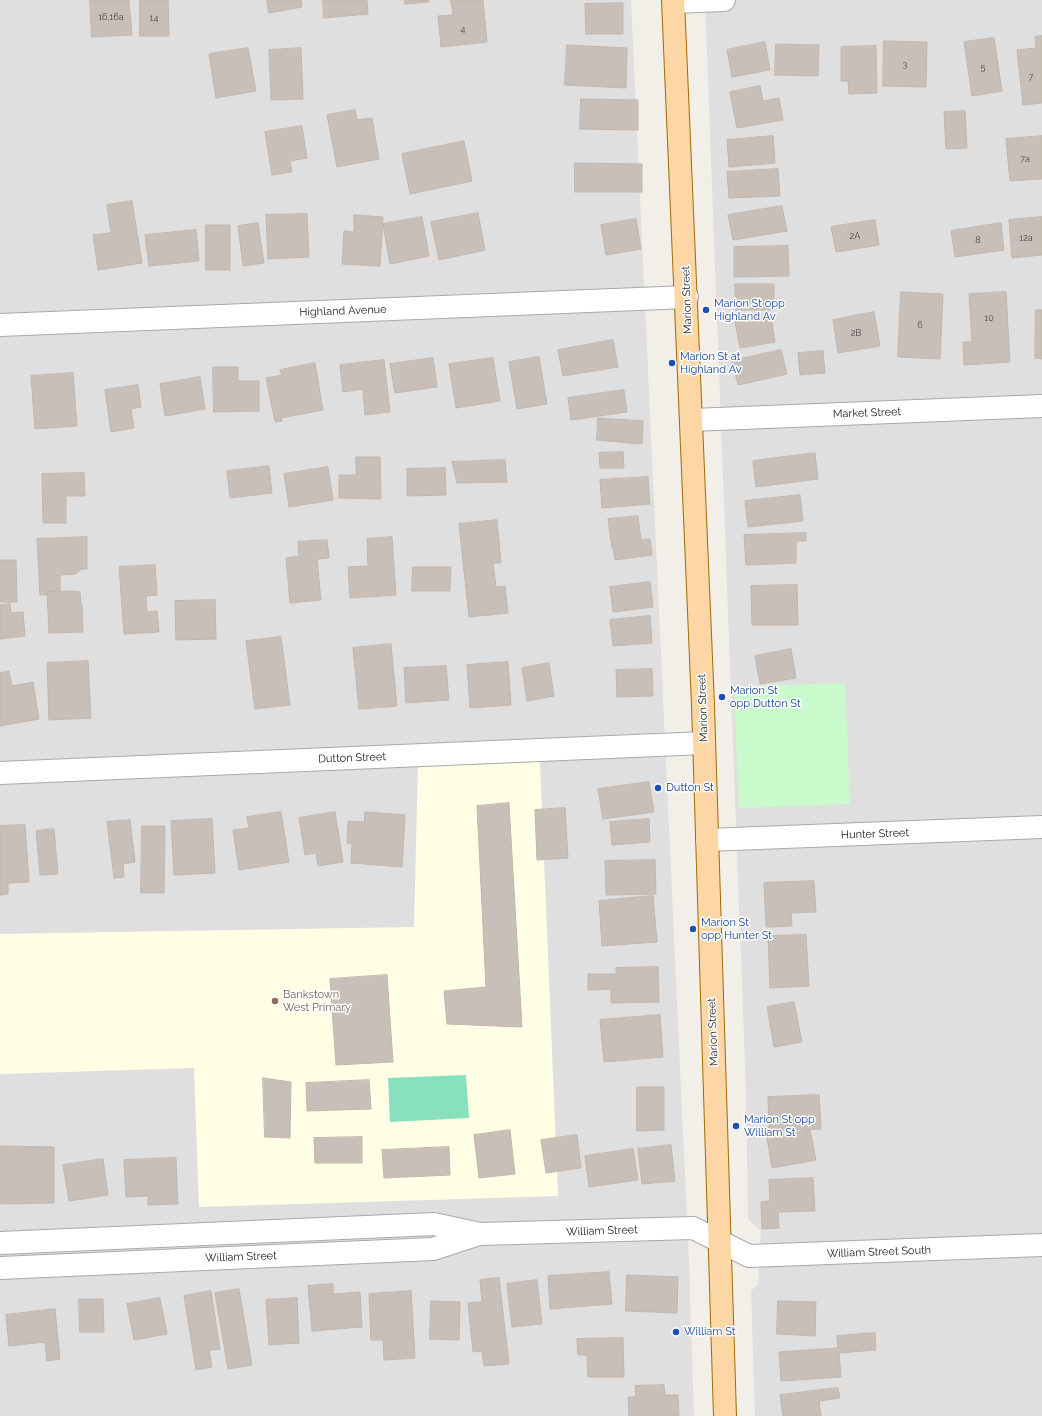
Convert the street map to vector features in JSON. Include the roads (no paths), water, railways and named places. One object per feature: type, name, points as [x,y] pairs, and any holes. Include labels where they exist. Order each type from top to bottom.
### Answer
[{"type":"main road","name":"Marion Street","points":[[673,1],[687,297],[704,743],[725,1416]]},
{"type":"street","points":[[673,1],[724,0]]},
{"type":"street","name":"Highland Avenue","points":[[0,325],[687,297]]},
{"type":"street","name":"Market Street","points":[[692,420],[1042,406]]},
{"type":"street","name":"Dutton Street","points":[[0,773],[704,743]]},
{"type":"street","name":"Hunter Street","points":[[707,840],[1042,827]]},
{"type":"street","name":"William Street","points":[[0,1243],[434,1224],[480,1234],[693,1228],[720,1241]]},
{"type":"street","name":"William Street","points":[[0,1268],[432,1249],[480,1234]]},
{"type":"street","name":"William Street South","points":[[720,1241],[749,1256],[1042,1245]]},
{"type":"place","name":"Marion St opp Highland Av","points":[[706,310]]},
{"type":"place","name":"Marion St at Highland Av","points":[[672,363]]},
{"type":"place","name":"Marion St opp Dutton St","points":[[722,697]]},
{"type":"place","name":"Dutton St","points":[[658,788]]},
{"type":"place","name":"Marion St opp Hunter St","points":[[693,929]]},
{"type":"place","name":"Bankstown West Primary","points":[[275,1001]]},
{"type":"place","name":"Marion St opp William St","points":[[736,1126]]},
{"type":"place","name":"William St","points":[[676,1332]]}]
